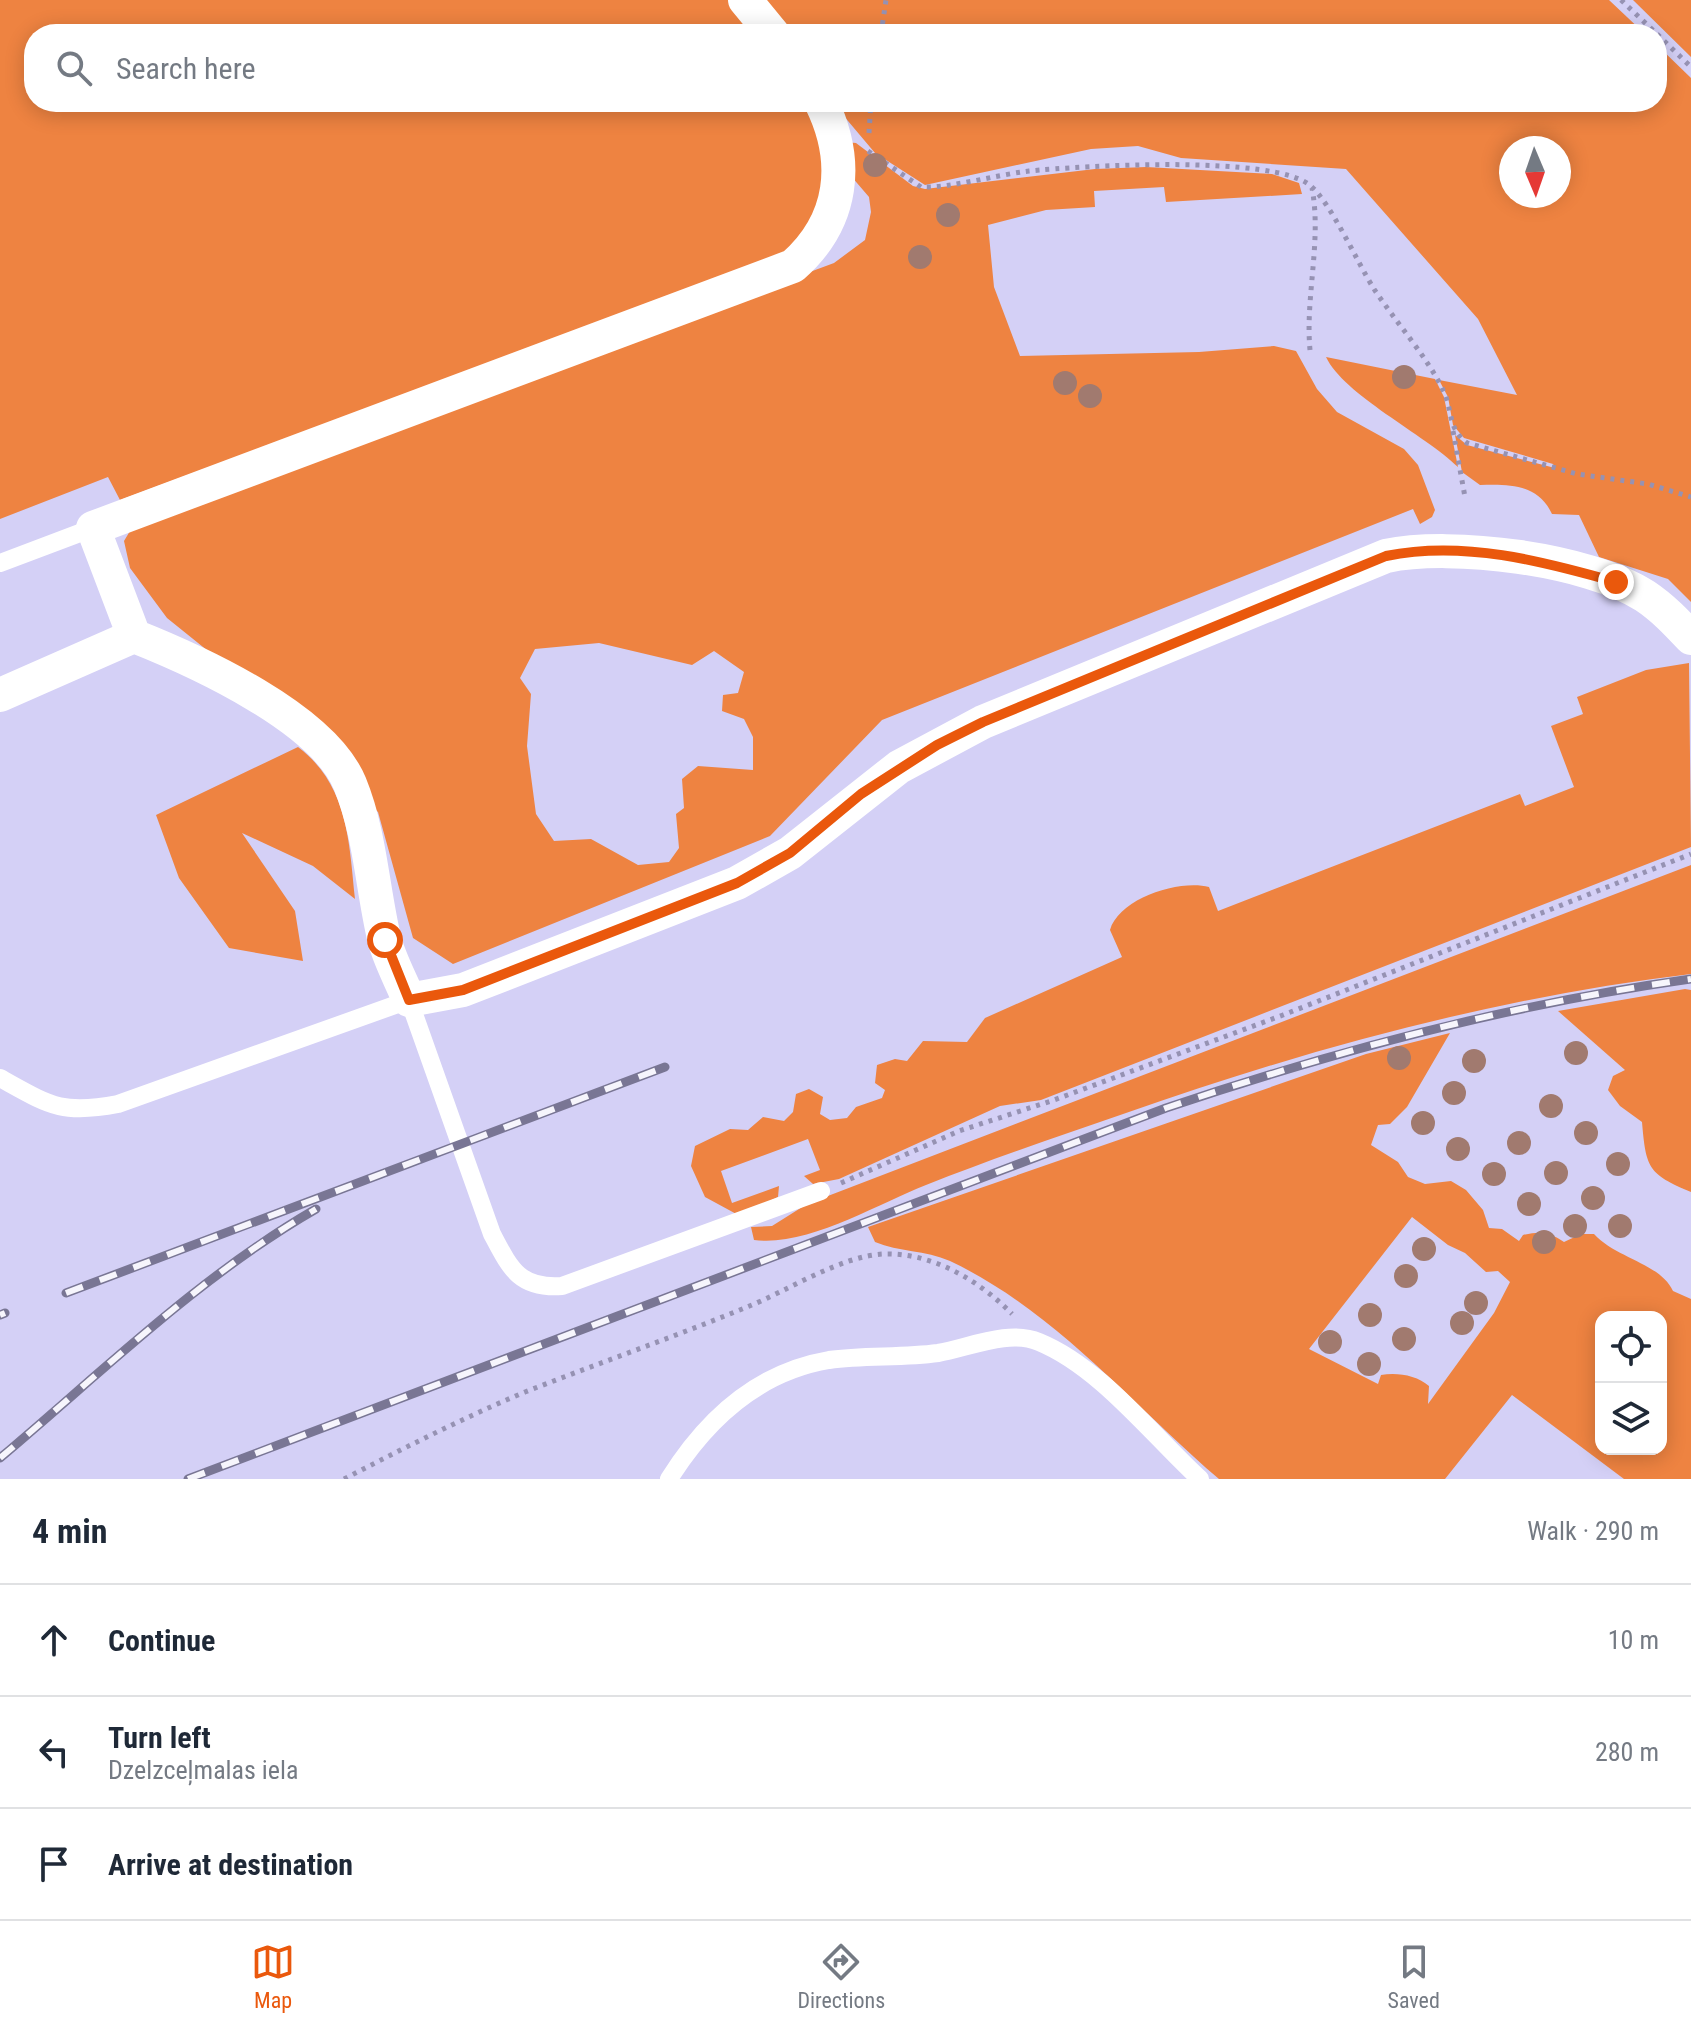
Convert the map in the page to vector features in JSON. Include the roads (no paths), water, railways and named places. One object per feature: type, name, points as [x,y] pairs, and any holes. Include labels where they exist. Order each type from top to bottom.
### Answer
[{"type":"street","points":[[745,0],[765,24]]},
{"type":"street","points":[[134,636],[93,528],[793,266],[818,240],[837,192],[839,148],[825,112]]},
{"type":"street","points":[[0,695],[134,636],[179,654],[239,686],[304,728],[340,763],[360,812],[385,940],[409,1000],[463,990],[737,883],[790,853],[861,794],[937,745],[983,722],[1386,556],[1450,550],[1577,571],[1616,582],[1644,595],[1669,614],[1691,638]]},
{"type":"lane","points":[[0,563],[93,528]]},
{"type":"lane","points":[[0,1078],[53,1107],[82,1111],[118,1104],[409,1000],[492,1234],[509,1265],[524,1280],[542,1288],[562,1286],[821,1191]]},
{"type":"lane","points":[[669,1479],[692,1442],[729,1406],[762,1383],[795,1369],[830,1360],[927,1355],[1012,1338],[1037,1341],[1112,1393],[1200,1479]]},
{"type":"railway","points":[[188,1479],[1166,1108],[1295,1067],[1426,1031],[1557,1002],[1691,979]]},
{"type":"railway","points":[[66,1293],[665,1067]]},
{"type":"railway","points":[[0,1458],[192,1294],[316,1209]]},
{"type":"railway","points":[[0,1315],[5,1313]]}]
